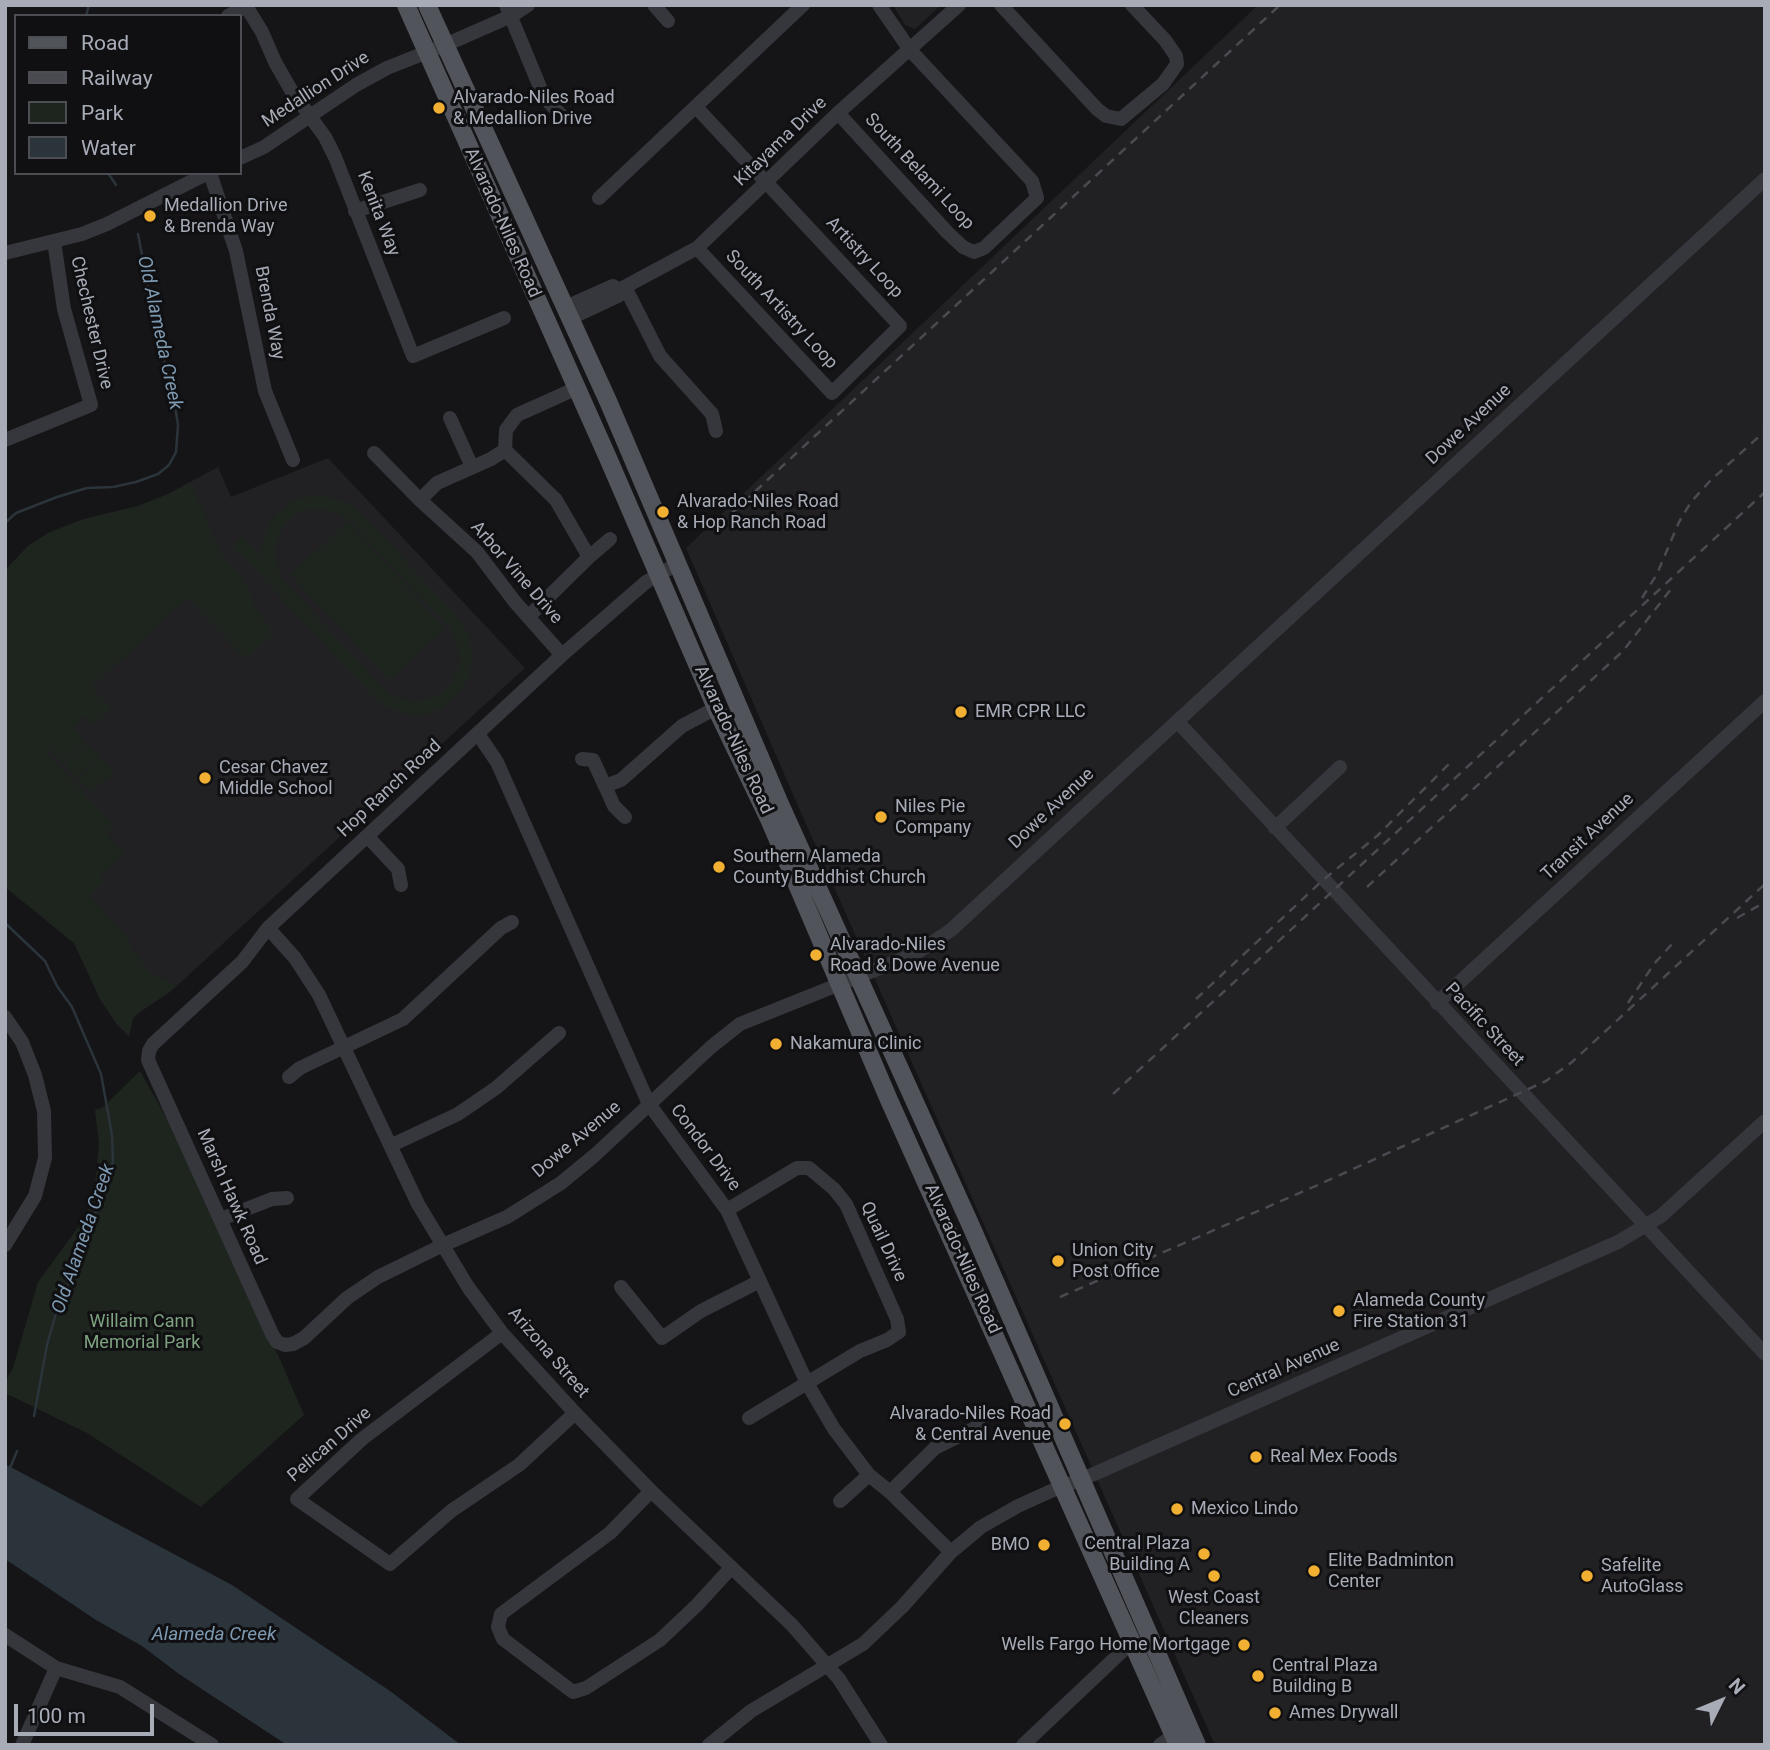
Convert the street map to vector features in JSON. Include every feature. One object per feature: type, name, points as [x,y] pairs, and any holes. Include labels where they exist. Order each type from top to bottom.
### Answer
[{"type":"main road","name":"Alvarado-Niles Road","points":[[405,5],[577,388],[716,708],[849,980],[1083,1479],[1197,1745]]},
{"type":"main road","name":"Alvarado-Niles Road","points":[[427,5],[568,313],[783,811],[849,980],[895,1112],[1064,1486],[1132,1642],[1171,1741]]},
{"type":"street","name":"Medallion Drive","points":[[242,157],[264,147],[387,68],[445,45],[508,10],[528,5]]},
{"type":"street","points":[[654,5],[667,21]]},
{"type":"street","points":[[599,198],[803,5]]},
{"type":"street","points":[[879,5],[910,50]]},
{"type":"street","name":"Kitayama Drive","points":[[568,313],[618,296],[622,289],[697,248],[838,113],[959,5]]},
{"type":"street","points":[[1001,5],[1097,109],[1106,116],[1121,119],[1163,84],[1177,64],[1176,56],[1165,40],[1132,5]]},
{"type":"street","name":"Kenita Way","points":[[247,6],[275,62],[325,136],[335,157],[413,356],[504,318]]},
{"type":"street","points":[[508,10],[544,97],[562,116]]},
{"type":"street","name":"South Belami Loop","points":[[838,113],[963,247],[974,252],[984,248],[1037,198],[1031,181],[910,50]]},
{"type":"street","points":[[696,107],[768,182]]},
{"type":"street","points":[[5,253],[107,224],[205,175]]},
{"type":"street","name":"Brenda Way","points":[[210,175],[236,251],[265,391],[293,460]]},
{"type":"street","name":"Dowe Avenue","points":[[285,1345],[293,1344],[313,1331],[346,1298],[364,1286],[443,1245],[507,1217],[561,1183],[740,1024],[921,950],[951,930],[1765,179]]},
{"type":"street","name":"Artistry Loop","points":[[768,182],[900,326],[868,359]]},
{"type":"street","points":[[355,211],[420,190]]},
{"type":"street","name":"Chechester Drive","points":[[5,440],[90,405],[64,309],[54,241]]},
{"type":"street","name":"South Artistry Loop","points":[[697,248],[832,393],[868,359]]},
{"type":"street","points":[[622,289],[660,356],[712,414],[716,431]]},
{"type":"street","points":[[577,388],[517,415],[506,430],[505,450],[556,500],[589,557]]},
{"type":"street","points":[[450,418],[472,467]]},
{"type":"street","points":[[420,500],[437,483],[505,450]]},
{"type":"street","name":"Arbor Vine Drive","points":[[374,453],[477,552],[562,655]]},
{"type":"street","points":[[528,617],[610,539]]},
{"type":"street","name":"Hop Ranch Road","points":[[148,1060],[153,1044],[242,962],[268,928],[562,655],[646,582],[677,564]]},
{"type":"street","name":"Transit Avenue","points":[[1437,1003],[1765,701]]},
{"type":"street","points":[[605,786],[621,780],[682,726],[716,708]]},
{"type":"street","name":"Pacific Street","points":[[1177,721],[1765,1354]]},
{"type":"street","name":"Condor Drive","points":[[478,734],[498,762],[649,1104],[727,1210],[807,1383],[834,1429],[869,1475],[951,1552]]},
{"type":"street","points":[[582,759],[593,760],[614,806],[625,817]]},
{"type":"street","points":[[1275,828],[1340,767]]},
{"type":"street","points":[[367,836],[398,869],[401,886]]},
{"type":"street","points":[[289,1077],[300,1068],[403,1019],[502,928],[512,922]]},
{"type":"street","name":"Arizona Street","points":[[268,928],[295,958],[319,995],[418,1204],[468,1287],[502,1333],[651,1491],[730,1569],[792,1625],[828,1665],[881,1745]]},
{"type":"street","points":[[5,1017],[22,1042],[35,1075],[44,1111],[46,1158],[36,1196],[5,1245]]},
{"type":"street","points":[[392,1145],[458,1114],[496,1088],[559,1033]]},
{"type":"street","name":"Marsh Hawk Road","points":[[148,1060],[272,1334],[277,1342],[285,1345]]},
{"type":"street","name":"Central Avenue","points":[[709,1745],[751,1712],[863,1644],[902,1607],[951,1552],[981,1527],[1018,1506],[1606,1248],[1646,1226],[1672,1206],[1765,1121]]},
{"type":"street","name":"Quail Drive","points":[[727,1210],[797,1168],[809,1168],[834,1189],[846,1205],[897,1319],[900,1332],[860,1351],[807,1383]]},
{"type":"street","points":[[221,1219],[272,1199],[287,1198]]},
{"type":"street","points":[[621,1287],[662,1338],[701,1311],[760,1281]]},
{"type":"street","name":"Pelican Drive","points":[[502,1333],[362,1439],[297,1499],[390,1564],[451,1511],[519,1465],[575,1413]]},
{"type":"street","points":[[750,1418],[807,1383]]},
{"type":"street","points":[[890,1492],[935,1448],[979,1426]]},
{"type":"street","points":[[840,1501],[869,1475]]},
{"type":"street","points":[[651,1491],[610,1533],[501,1614],[498,1627],[503,1640],[573,1692],[586,1688],[660,1640],[730,1569]]},
{"type":"street","points":[[5,1635],[56,1668],[120,1687],[212,1745]]},
{"type":"street","points":[[1023,1745],[1132,1642]]},
{"type":"street","points":[[22,1745],[56,1668]]},
{"type":"shaded area","points":[[893,5],[941,5],[915,29],[905,25]]},
{"type":"shaded area","points":[[1258,5],[1765,5],[1765,1745],[1215,1745],[686,548]]},
{"type":"shaded area","name":"Cesar Chavez Middle School","points":[[328,458],[525,668],[170,992],[137,1014],[133,1018],[129,1036],[116,1023],[100,999],[74,943],[5,887],[5,573],[28,546],[48,533],[84,519],[138,506],[168,494],[218,467],[231,497]]},
{"type":"green space","points":[[190,482],[221,553],[244,580],[256,610],[275,633],[246,659],[187,598],[92,687],[111,709],[95,724],[86,715],[73,727],[86,742],[63,763],[50,749],[47,752],[114,826],[106,834],[124,853],[99,877],[104,882],[89,896],[128,937],[133,951],[151,973],[177,986],[133,1018],[129,1036],[116,1023],[100,999],[74,943],[5,887],[5,573],[28,546],[48,533],[84,519],[138,506]]},
{"type":"green space","points":[[322,495],[349,503],[455,614],[468,633],[473,656],[469,678],[457,696],[440,709],[427,714],[406,714],[385,707],[376,700],[233,546],[242,537],[261,556],[264,535],[276,514],[298,498]],"holes":[[[316,509],[336,512],[351,522],[451,630],[459,650],[460,662],[452,682],[437,696],[414,702],[393,696],[283,580],[275,561],[276,541],[286,523],[304,511]]]},
{"type":"green space","points":[[347,522],[445,628],[389,680],[291,575]]},
{"type":"green space","points":[[87,743],[100,757],[77,778],[64,765]]},
{"type":"green space","points":[[101,758],[114,772],[90,793],[78,780]]},
{"type":"green space","name":"Willaim Cann Memorial Park","points":[[140,1071],[173,1129],[304,1415],[201,1507],[87,1433],[5,1393],[5,1382],[13,1368],[38,1282],[87,1215],[95,1185],[99,1144],[95,1110],[102,1108]]},
{"type":"water","name":"Alameda Creek","points":[[5,1464],[232,1585],[390,1691],[461,1745],[287,1745],[179,1674],[142,1646],[96,1620],[5,1559]]},
{"type":"waterway","name":"Old Alameda Creek","points":[[87,14],[89,5]]},
{"type":"waterway","name":"Old Alameda Creek","points":[[109,175],[116,185]]},
{"type":"waterway","name":"Old Alameda Creek","points":[[5,523],[16,513],[57,497],[87,488],[113,487],[136,482],[158,474],[169,465],[176,452],[178,425],[172,387],[158,339],[138,234]]},
{"type":"waterway","name":"Old Alameda Creek","points":[[5,923],[45,961],[57,986],[72,1007],[101,1074],[112,1135],[113,1162],[75,1271],[60,1299],[47,1345],[34,1416]]},
{"type":"waterway","name":"Old Alameda Creek","points":[[10,1468],[17,1451]]},
{"type":"railway","points":[[720,524],[1280,5]]},
{"type":"railway","points":[[1642,598],[1657,574],[1679,522],[1691,502],[1765,431]]},
{"type":"railway","points":[[1113,1094],[1765,492]]},
{"type":"railway","points":[[1367,887],[1623,651],[1671,589]]},
{"type":"railway","points":[[1196,999],[1323,880],[1377,836],[1450,763]]},
{"type":"railway","points":[[1060,1297],[1318,1185],[1546,1081],[1572,1062],[1765,884]]},
{"type":"railway","points":[[1737,918],[1765,902]]},
{"type":"railway","points":[[1628,1003],[1654,964],[1672,944]]},
{"type":"place","name":"Alvarado-Niles Road & Medallion Drive","points":[[439,108]]},
{"type":"place","name":"Medallion Drive & Brenda Way","points":[[150,216]]},
{"type":"place","name":"Alvarado-Niles Road & Hop Ranch Road","points":[[663,512]]},
{"type":"place","name":"EMR CPR LLC","points":[[961,712]]},
{"type":"place","name":"Cesar Chavez Middle School","points":[[205,778]]},
{"type":"place","name":"Niles Pie Company","points":[[881,817]]},
{"type":"place","name":"Southern Alameda County Buddhist Church","points":[[719,867]]},
{"type":"place","name":"Alvarado-Niles Road & Dowe Avenue","points":[[816,955]]},
{"type":"place","name":"Nakamura Clinic","points":[[776,1044]]},
{"type":"place","name":"Union City Post Office","points":[[1058,1261]]},
{"type":"place","name":"Alameda County Fire Station 31","points":[[1339,1311]]},
{"type":"place","name":"Alvarado-Niles Road & Central Avenue","points":[[1065,1424]]},
{"type":"place","name":"Real Mex Foods","points":[[1256,1457]]},
{"type":"place","name":"Mexico Lindo","points":[[1177,1509]]},
{"type":"place","name":"BMO","points":[[1044,1545]]},
{"type":"place","name":"Central Plaza Building A","points":[[1204,1554]]},
{"type":"place","name":"Elite Badminton Center","points":[[1314,1571]]},
{"type":"place","name":"West Coast Cleaners","points":[[1214,1576]]},
{"type":"place","name":"Safelite AutoGlass","points":[[1587,1576]]},
{"type":"place","name":"Wells Fargo Home Mortgage","points":[[1244,1645]]},
{"type":"place","name":"Central Plaza Building B","points":[[1258,1676]]},
{"type":"place","name":"Ames Drywall","points":[[1275,1713]]}]
